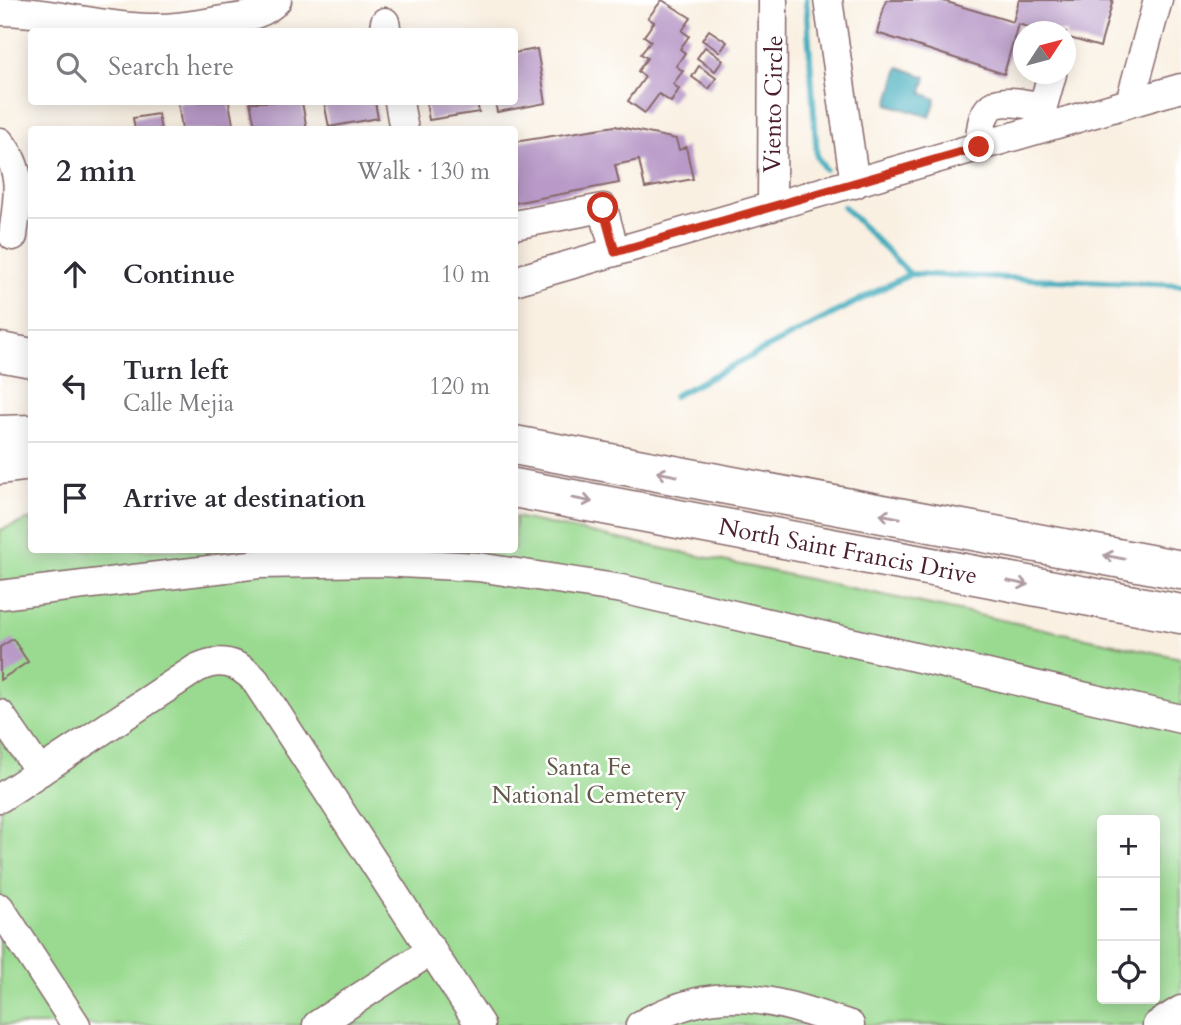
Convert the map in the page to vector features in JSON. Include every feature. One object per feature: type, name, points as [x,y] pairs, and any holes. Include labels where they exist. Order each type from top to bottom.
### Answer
[{"type":"highway","points":[[0,352],[28,357]]},
{"type":"highway","points":[[0,380],[28,383]]},
{"type":"highway","points":[[0,435],[28,434]]},
{"type":"highway","name":"North Saint Francis Drive","points":[[518,446],[1181,570]]},
{"type":"highway","points":[[0,465],[28,462]]},
{"type":"highway","name":"North Saint Francis Drive","points":[[518,489],[1181,614]]},
{"type":"street","points":[[0,11],[22,11],[146,28],[171,28],[254,15],[269,9],[277,0]]},
{"type":"street","name":"Viento Circle","points":[[772,208],[773,0]]},
{"type":"street","points":[[828,0],[855,184]]},
{"type":"street","points":[[1130,102],[1158,0]]},
{"type":"street","points":[[1040,119],[1049,84]]},
{"type":"street","points":[[518,280],[979,147],[1040,119],[1130,102],[1181,88]]},
{"type":"street","points":[[979,147],[980,121],[986,109],[999,103],[1040,119]]},
{"type":"street","points":[[400,105],[403,126]]},
{"type":"street","points":[[0,142],[12,157],[18,173],[15,237]]},
{"type":"street","points":[[518,224],[603,208],[615,252]]},
{"type":"street","points":[[0,595],[259,564],[381,562],[478,567],[622,589],[1181,719]]},
{"type":"street","points":[[0,798],[197,668],[208,662],[234,664],[255,680],[481,1025]]},
{"type":"street","points":[[0,714],[40,772]]},
{"type":"street","points":[[0,908],[76,1025]]},
{"type":"street","points":[[317,1025],[432,950]]},
{"type":"street","points":[[640,1025],[699,1001],[741,997],[784,1004],[850,1025]]},
{"type":"street","points":[[1157,1025],[1181,1010]]},
{"type":"green space","name":"Santa Fe National Cemetery","points":[[518,518],[1181,658],[1181,1025],[0,1025],[0,530],[28,520],[28,553],[518,553]]},
{"type":"water","points":[[899,67],[926,77],[922,93],[936,99],[930,117],[888,104]]},
{"type":"building","points":[[662,0],[691,18],[682,31],[689,36],[680,49],[685,53],[676,66],[683,71],[673,84],[679,89],[671,102],[659,94],[645,113],[628,101],[645,77],[638,71],[647,58],[641,54],[651,41],[644,36],[654,22],[648,18]]},
{"type":"building","points":[[886,0],[940,0],[1013,22],[1013,42],[1004,74],[877,33]]},
{"type":"building","points":[[1019,0],[1113,0],[1100,47],[1076,40],[1076,21],[1013,21]]},
{"type":"building","points":[[709,30],[727,42],[720,52],[702,40]]},
{"type":"building","points":[[705,47],[723,60],[715,71],[697,58]]},
{"type":"building","points":[[537,49],[546,103],[497,112],[496,105],[518,105],[518,52]]},
{"type":"building","points":[[699,66],[716,78],[709,89],[692,77]]},
{"type":"building","points":[[178,105],[230,105],[233,126],[181,126]]},
{"type":"building","points":[[251,105],[303,105],[306,126],[255,126]]},
{"type":"building","points":[[325,105],[376,105],[378,118],[329,126]]},
{"type":"building","points":[[426,105],[478,105],[479,112],[429,120]]},
{"type":"building","points":[[158,114],[160,126],[134,126],[133,118]]},
{"type":"building","points":[[615,126],[676,139],[679,150],[686,147],[693,179],[645,188],[639,160],[615,165],[619,183],[518,202],[518,141]]},
{"type":"building","points":[[13,639],[28,662],[0,680],[0,647]]},
{"type":"waterway","points":[[806,0],[817,157],[825,169]]},
{"type":"waterway","points":[[844,207],[910,274]]},
{"type":"waterway","points":[[674,396],[910,274],[1181,285]]},
{"type":"route","points":[[603,208],[615,252],[979,147]]}]
